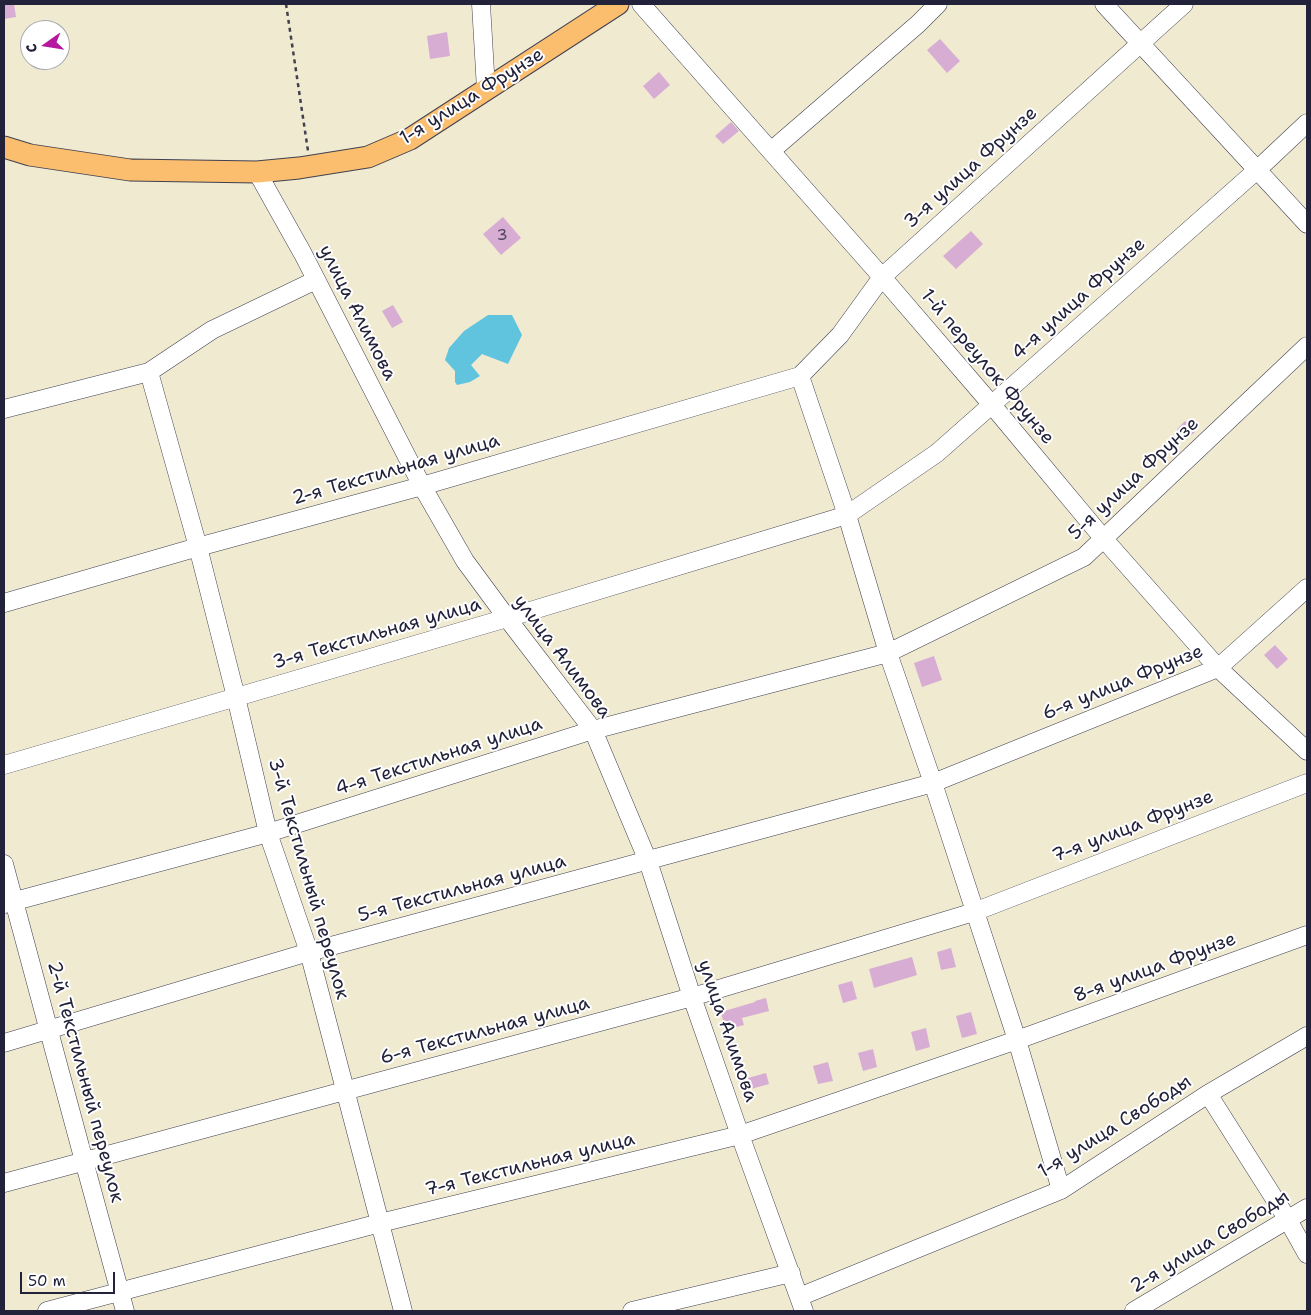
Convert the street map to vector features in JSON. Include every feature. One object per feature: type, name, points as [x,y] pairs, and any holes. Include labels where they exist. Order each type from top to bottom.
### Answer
[{"type":"main road","name":"1-я улица Фрунзе","points":[[4,147],[30,155],[130,170],[257,172],[368,157],[410,139],[618,4]]},
{"type":"street","points":[[481,4],[486,90]]},
{"type":"street","name":"1-й переулок Фрунзе","points":[[641,4],[882,277],[1103,538],[1218,668],[1307,751]]},
{"type":"street","points":[[771,151],[918,24],[938,4]]},
{"type":"street","points":[[1104,4],[1307,224]]},
{"type":"street","name":"3-я улица Фрунзе","points":[[800,376],[840,335],[882,277],[1184,4]]},
{"type":"street","name":"4-я улица Фрунзе","points":[[847,515],[937,453],[1257,170],[1307,123]]},
{"type":"street","name":"улица Алимова","points":[[257,172],[316,280],[422,486],[465,561],[506,618],[593,730],[648,861],[692,997],[802,1304]]},
{"type":"street","points":[[4,409],[149,372],[212,330],[316,280]]},
{"type":"street","name":"5-я улица Фрунзе","points":[[888,653],[1084,557],[1307,346]]},
{"type":"street","name":"3-й Текстильный переулок","points":[[149,372],[198,547],[268,833],[309,952],[403,1311]]},
{"type":"street","points":[[800,376],[847,515],[888,653],[933,783],[1017,1040],[1061,1190]]},
{"type":"street","name":"2-я Текстильная улица","points":[[4,603],[198,547],[422,486],[800,376]]},
{"type":"street","name":"3-я Текстильная улица","points":[[4,765],[506,618],[847,515]]},
{"type":"street","name":"6-я улица Фрунзе","points":[[933,783],[1218,668],[1307,588]]},
{"type":"street","name":"4-я Текстильная улица","points":[[9,903],[268,833],[593,730],[888,653]]},
{"type":"street","name":"5-я Текстильная улица","points":[[4,1043],[309,952],[933,783]]},
{"type":"street","name":"7-я улица Фрунзе","points":[[974,912],[1307,783]]},
{"type":"street","name":"2-й Текстильный переулок","points":[[4,864],[9,903],[49,1030],[125,1311]]},
{"type":"street","name":"6-я Текстильная улица","points":[[4,1183],[692,997],[974,912]]},
{"type":"street","name":"8-я улица Фрунзе","points":[[1017,1040],[1307,935]]},
{"type":"street","name":"1-я улица Свободы","points":[[802,1304],[1061,1190],[1208,1094],[1307,1036]]},
{"type":"street","name":"7-я Текстильная улица","points":[[47,1311],[380,1223],[740,1135],[1017,1040]]},
{"type":"street","points":[[1208,1094],[1288,1220],[1307,1254]]},
{"type":"street","name":"2-я улица Свободы","points":[[1134,1311],[1307,1208]]},
{"type":"street","points":[[632,1311],[791,1272]]},
{"type":"path","points":[[286,4],[310,166]]},
{"type":"water","points":[[488,315],[512,315],[522,335],[508,364],[482,354],[471,365],[480,376],[470,382],[457,385],[455,382],[455,371],[445,360],[449,348],[464,331]]},
{"type":"building","points":[[4,4],[14,4],[16,17],[4,19]]},
{"type":"building","points":[[447,32],[450,56],[430,59],[427,36]]},
{"type":"building","points":[[940,39],[960,61],[947,73],[927,50]]},
{"type":"building","points":[[659,72],[670,85],[654,99],[643,86]]},
{"type":"building","points":[[731,122],[739,131],[723,144],[715,136]]},
{"type":"building","points":[[503,217],[521,238],[501,255],[483,234]]},
{"type":"building","points":[[971,231],[983,244],[956,269],[943,256]]},
{"type":"building","points":[[393,305],[403,322],[392,328],[382,311]]},
{"type":"building","points":[[1185,421],[1195,432],[1187,439],[1177,429]]},
{"type":"building","points":[[1275,645],[1288,659],[1277,669],[1264,655]]},
{"type":"building","points":[[934,656],[942,680],[922,687],[914,663]]},
{"type":"building","points":[[951,948],[956,967],[941,970],[937,952]]},
{"type":"building","points":[[912,957],[917,975],[874,988],[869,969]]},
{"type":"building","points":[[852,981],[857,999],[843,1003],[838,985]]},
{"type":"building","points":[[766,998],[769,1011],[742,1018],[744,1025],[725,1030],[721,1012]]},
{"type":"building","points":[[971,1012],[977,1034],[962,1038],[956,1016]]},
{"type":"building","points":[[926,1028],[930,1047],[916,1051],[911,1032]]},
{"type":"building","points":[[873,1049],[877,1067],[863,1071],[858,1053]]},
{"type":"building","points":[[828,1062],[833,1081],[818,1084],[813,1066]]},
{"type":"building","points":[[766,1073],[769,1084],[751,1089],[748,1078]]}]
